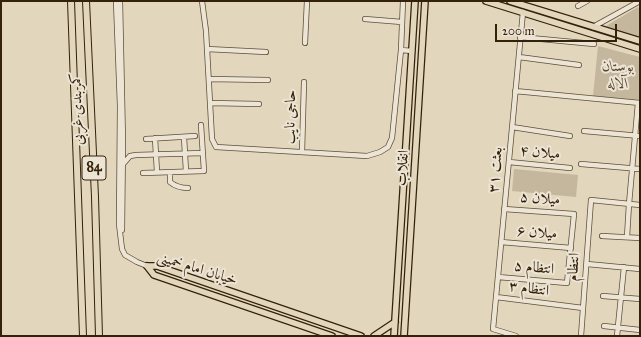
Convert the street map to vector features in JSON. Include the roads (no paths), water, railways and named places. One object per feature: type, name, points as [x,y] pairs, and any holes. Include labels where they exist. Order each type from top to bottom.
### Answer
[{"type":"highway","name":"کمربندی غربی","points":[[71,1],[83,336]]},
{"type":"highway","name":"کمربندی غربی","points":[[86,1],[94,174],[99,336]]},
{"type":"main road","name":"انقلاب","points":[[395,334],[415,1]]},
{"type":"main road","name":"انقلاب","points":[[404,334],[425,1]]},
{"type":"main road","points":[[486,1],[640,49]]},
{"type":"main road","points":[[510,1],[640,41]]},
{"type":"main road","points":[[523,12],[526,6]]},
{"type":"main road","points":[[407,138],[417,139]]},
{"type":"main road","name":"خیابان امام خمینی","points":[[147,266],[154,275],[332,336]]},
{"type":"main road","name":"خیابان امام خمینی","points":[[147,266],[157,266],[361,336]]},
{"type":"main road","points":[[374,336],[395,322]]},
{"type":"main road","points":[[395,334],[404,334]]},
{"type":"street","points":[[116,1],[120,106],[119,224],[122,249],[125,256],[147,266]]},
{"type":"street","points":[[120,1],[123,106],[121,240]]},
{"type":"street","points":[[202,1],[207,50],[212,139],[216,147],[367,156],[380,152],[388,147],[392,138],[401,50],[403,1]]},
{"type":"street","points":[[305,43],[307,1]]},
{"type":"street","points":[[578,6],[588,1]]},
{"type":"street","points":[[594,27],[640,1]]},
{"type":"street","name":"بعثت ۳۱","points":[[516,336],[493,329],[523,12]]},
{"type":"street","points":[[365,19],[402,22]]},
{"type":"street","points":[[520,37],[594,44]]},
{"type":"street","points":[[207,50],[266,52]]},
{"type":"street","points":[[401,50],[412,52]]},
{"type":"street","points":[[519,57],[579,65]]},
{"type":"street","points":[[208,79],[268,80]]},
{"type":"street","name":"حاجی نایب","points":[[302,152],[304,82]]},
{"type":"street","points":[[515,91],[639,103],[638,136],[632,168],[627,237]]},
{"type":"street","points":[[210,103],[259,104]]},
{"type":"street","points":[[143,173],[204,170],[201,125]]},
{"type":"street","points":[[512,127],[570,136]]},
{"type":"street","points":[[584,131],[638,136]]},
{"type":"street","points":[[146,139],[195,136]]},
{"type":"street","points":[[184,137],[186,171]]},
{"type":"street","points":[[156,138],[157,172]]},
{"type":"street","points":[[123,164],[130,156],[140,154],[156,155],[202,153]]},
{"type":"street","name":"میلان ۴","points":[[509,162],[570,168]]},
{"type":"street","points":[[581,164],[640,169]]},
{"type":"street","points":[[170,172],[170,182],[174,186],[188,188]]},
{"type":"street","name":"انتظام","points":[[581,336],[591,200],[629,204]]},
{"type":"street","points":[[629,204],[640,205]]},
{"type":"street","name":"میلان ۵","points":[[504,209],[574,214],[571,248]]},
{"type":"street","points":[[602,236],[640,238]]},
{"type":"street","name":"میلان ۶","points":[[501,242],[571,248]]},
{"type":"street","name":"انتظام ۵","points":[[498,277],[567,283],[571,248]]},
{"type":"street","points":[[586,264],[640,269]]},
{"type":"street","points":[[617,336],[624,267]]},
{"type":"street","points":[[603,296],[640,299]]},
{"type":"street","name":"انتظام ۳","points":[[496,297],[583,308]]},
{"type":"street","points":[[604,326],[640,330]]},
{"type":"park label","name":"بوستان آلاله","points":[[618,76]]}]
